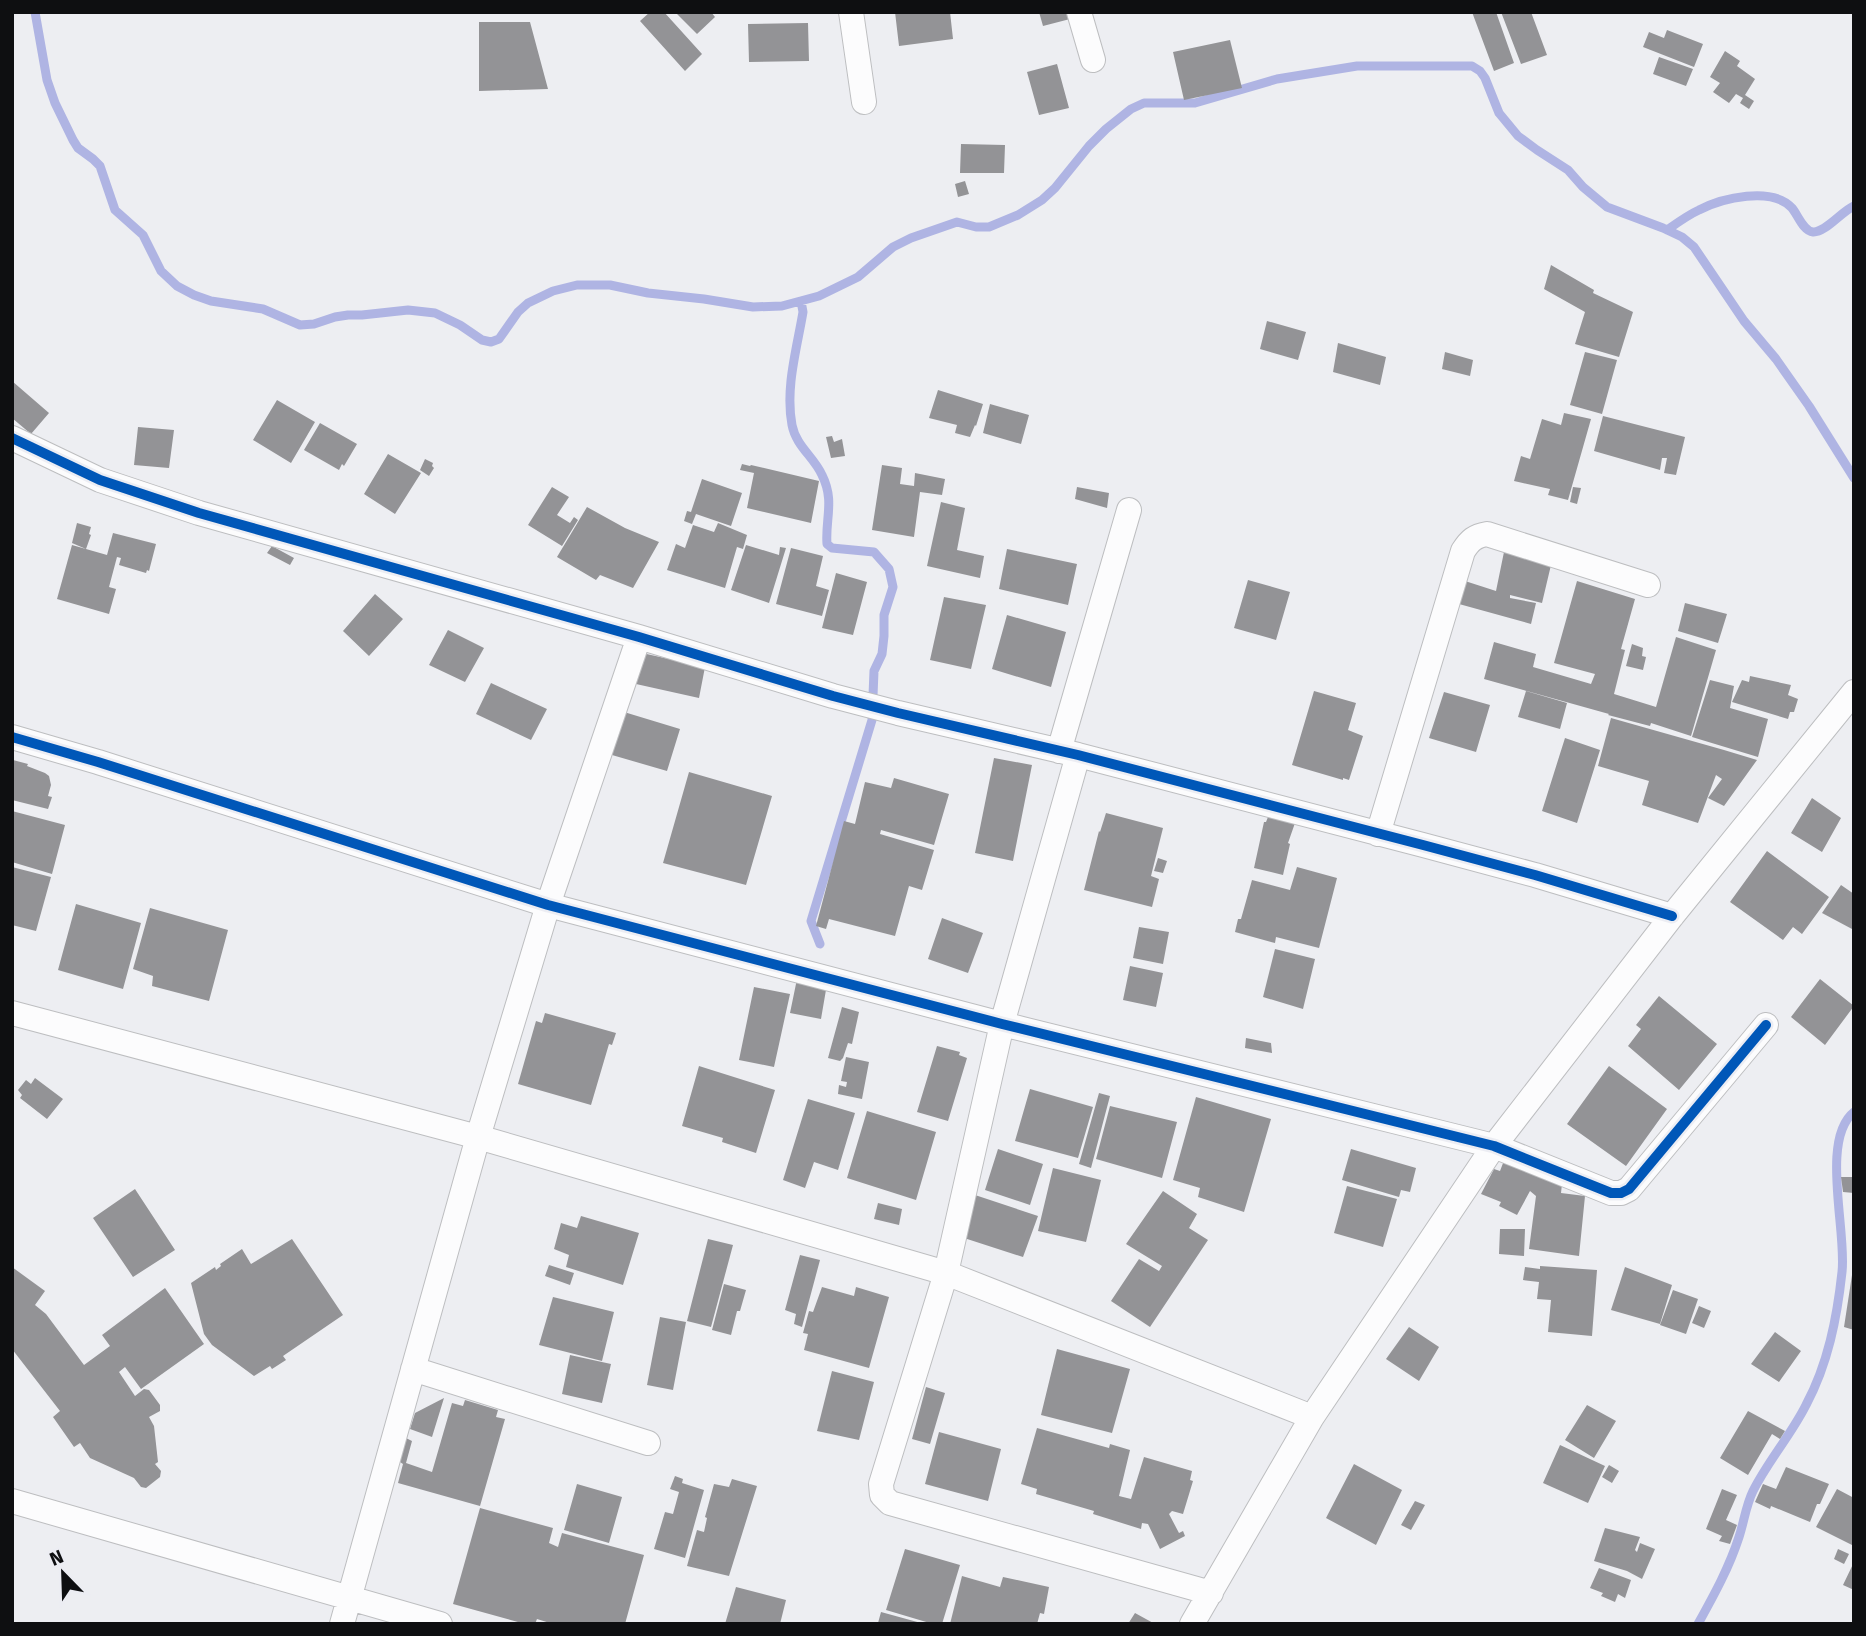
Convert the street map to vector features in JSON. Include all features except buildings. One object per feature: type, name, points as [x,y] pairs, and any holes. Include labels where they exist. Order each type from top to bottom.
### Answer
[{"type":"street","points":[[851,12],[864,102]]},
{"type":"street","points":[[1079,12],[1093,60]]},
{"type":"street","points":[[12,438],[100,480],[199,513],[639,636],[833,696],[1069,753],[1535,875],[1672,916]]},
{"type":"street","points":[[1129,510],[1002,1024],[946,1273],[881,1483],[882,1495],[890,1503],[1211,1593]]},
{"type":"street","points":[[1378,834],[1463,551],[1469,542],[1476,536],[1487,534],[1648,585]]},
{"type":"street","points":[[342,1624],[478,1137],[548,905],[639,636]]},
{"type":"street","points":[[1192,1624],[1312,1417],[1494,1146],[1672,916],[1854,692]]},
{"type":"street","points":[[12,737],[548,905],[1002,1024],[1494,1146],[1611,1193],[1621,1193],[1629,1189],[1766,1025]]},
{"type":"street","points":[[12,1013],[478,1137],[946,1273],[1312,1417]]},
{"type":"street","points":[[413,1369],[648,1443]]},
{"type":"street","points":[[12,1501],[440,1624]]},
{"type":"waterway","points":[[35,12],[47,80],[73,140],[78,148],[100,166],[115,210],[143,235],[161,271],[177,286],[211,301],[263,309],[300,325],[348,315],[408,310],[435,313],[482,340],[491,342],[499,339],[518,312],[528,303],[553,291],[577,285],[610,285],[648,293],[753,307],[782,306],[819,296],[858,277],[893,247],[911,238],[957,222],[989,227],[1018,215],[1055,188],[1106,129],[1131,109],[1144,103],[1195,103],[1277,79],[1357,66],[1472,66],[1485,78],[1499,113],[1518,136],[1568,170],[1607,207],[1663,228],[1682,237],[1694,247],[1744,321],[1776,359],[1809,406],[1854,478]]},
{"type":"waterway","points":[[1667,230],[1709,206],[1747,196],[1772,197],[1783,201],[1792,208],[1806,229],[1813,232],[1823,229],[1854,206]]},
{"type":"waterway","points":[[801,301],[803,312],[793,368],[790,411],[797,439],[819,469],[826,484],[829,502],[827,544],[832,548],[874,552],[889,569],[893,587],[884,615],[882,654],[874,671],[872,720],[811,921],[820,944]]},
{"type":"waterway","points":[[1698,1624],[1731,1560],[1753,1491],[1800,1416],[1826,1357],[1837,1306],[1843,1255],[1837,1187],[1838,1143],[1844,1125],[1854,1112]]},
{"type":"cycle path","points":[[12,438],[100,480],[199,513],[639,637],[833,696],[1078,755],[1423,845],[1672,916]]},
{"type":"cycle path","points":[[12,737],[548,905],[1002,1024],[1494,1146],[1611,1193],[1621,1193],[1629,1189],[1766,1025]]}]
